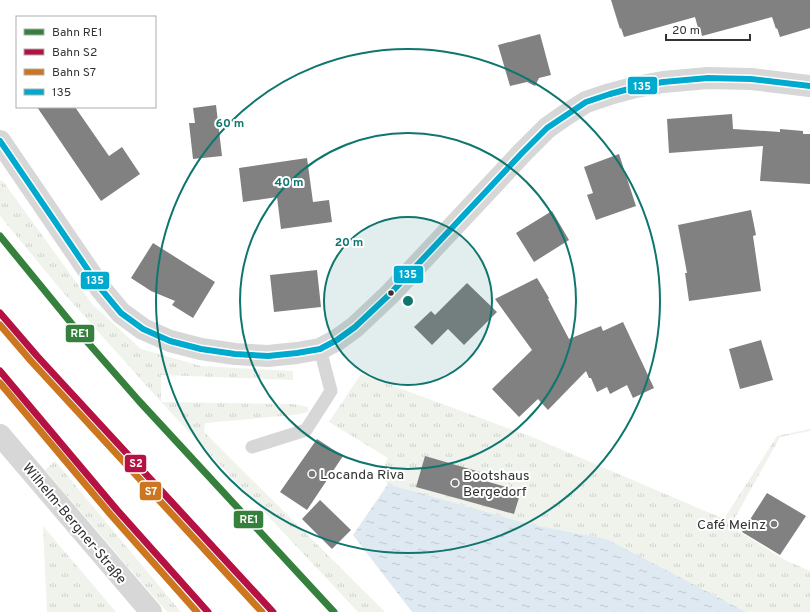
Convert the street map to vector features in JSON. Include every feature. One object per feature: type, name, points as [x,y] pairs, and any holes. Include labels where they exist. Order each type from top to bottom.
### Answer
[{"type":"street","points":[[0,141],[101,289],[122,313],[143,329],[170,341],[202,349],[235,354],[268,356],[320,349],[337,340],[355,327],[390,294],[547,128],[586,102],[636,87],[663,82],[708,78],[751,79],[810,86]]},
{"type":"street","name":"Wilhelm-Bergner-Straße","points":[[0,435],[151,612]]},
{"type":"lane","points":[[252,446],[306,430],[331,392],[320,349]]},
{"type":"green space","points":[[2,180],[92,304],[141,349],[201,366],[293,371],[293,380],[161,375],[161,402],[61,290],[0,216],[0,181]]},
{"type":"green space","points":[[361,374],[532,437],[724,519],[777,436],[810,429],[810,431],[780,437],[732,523],[737,530],[783,559],[810,571],[810,612],[746,612],[607,539],[529,524],[388,484],[380,474],[388,458],[329,422]]},
{"type":"green space","points":[[161,402],[293,404],[308,407],[308,412],[294,415],[205,423],[204,432],[385,612],[358,612]]},
{"type":"green space","points":[[55,461],[181,612],[167,612],[45,470]]},
{"type":"green space","points":[[43,526],[116,612],[47,612]]},
{"type":"water","points":[[388,484],[529,524],[607,539],[746,612],[412,612],[353,535]]},
{"type":"building","points":[[611,0],[810,0],[810,28],[780,37],[772,17],[702,36],[700,27],[698,28],[695,17],[624,37]]},
{"type":"building","points":[[540,34],[551,75],[539,78],[535,86],[527,82],[510,86],[498,45]]},
{"type":"building","points":[[216,105],[222,156],[193,159],[189,123],[195,123],[193,108]]},
{"type":"building","points":[[38,108],[76,108],[109,156],[122,147],[140,174],[101,201]]},
{"type":"building","points":[[732,114],[733,129],[780,132],[780,129],[803,131],[803,134],[810,134],[810,184],[760,181],[763,146],[669,153],[667,119]]},
{"type":"building","points":[[619,154],[636,206],[596,220],[587,195],[593,193],[584,167]]},
{"type":"building","points":[[307,158],[313,202],[329,200],[332,222],[281,229],[277,197],[243,202],[239,168]]},
{"type":"building","points":[[751,210],[756,235],[753,236],[761,291],[689,301],[685,273],[687,273],[678,225]]},
{"type":"building","points":[[552,211],[569,240],[534,262],[516,233]]},
{"type":"building","points":[[153,243],[215,282],[193,318],[172,305],[175,301],[151,291],[131,278]]},
{"type":"building","points":[[317,270],[321,307],[274,312],[270,275]]},
{"type":"building","points":[[537,278],[549,298],[548,299],[569,339],[601,326],[603,331],[623,322],[654,388],[633,398],[627,385],[610,394],[607,387],[597,392],[586,371],[548,410],[538,399],[519,417],[492,389],[532,350],[495,299]]},
{"type":"building","points":[[467,283],[497,312],[464,345],[448,329],[432,345],[414,327],[431,311],[435,315]]},
{"type":"building","points":[[761,340],[773,380],[740,389],[729,349]]},
{"type":"building","name":"Locanda Riva","points":[[317,439],[343,456],[307,510],[280,492]]},
{"type":"building","name":"Bootshaus Bergedorf","points":[[425,456],[480,472],[478,479],[521,491],[514,514],[416,487]]},
{"type":"building","name":"Café Meinz","points":[[767,493],[806,516],[780,555],[742,532]]},
{"type":"building","points":[[320,500],[351,530],[332,549],[302,519]]},
{"type":"rail line","name":"RE1","points":[[0,236],[76,329],[139,401],[334,612]]},
{"type":"rail line","name":"S2","points":[[0,313],[37,356],[273,612]]},
{"type":"rail line","name":"S7","points":[[0,325],[31,361],[262,612]]},
{"type":"rail line","name":"S2","points":[[0,371],[117,510],[208,612]]},
{"type":"rail line","name":"S7","points":[[0,383],[111,515],[197,612]]},
{"type":"transit line","name":"135","points":[[0,141],[101,289],[121,313],[143,329],[170,341],[201,349],[235,354],[268,356],[320,349],[337,340],[355,327],[390,294],[547,128],[586,102],[636,87],[663,82],[708,78],[751,79],[810,86]]},
{"type":"place","name":"Locanda Riva","points":[[312,474]]},
{"type":"place","name":"Bootshaus Bergedorf","points":[[455,483]]},
{"type":"place","name":"Café Meinz","points":[[774,524]]}]
